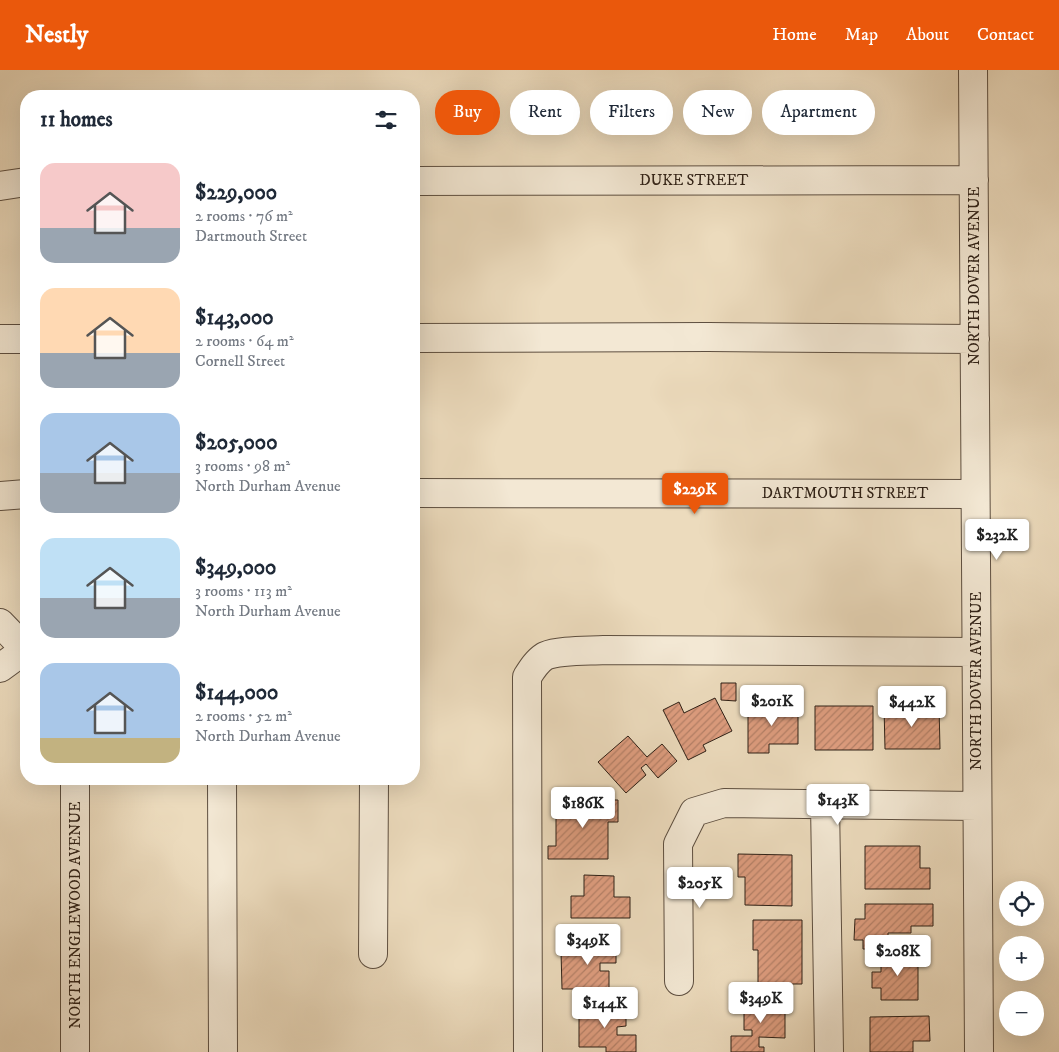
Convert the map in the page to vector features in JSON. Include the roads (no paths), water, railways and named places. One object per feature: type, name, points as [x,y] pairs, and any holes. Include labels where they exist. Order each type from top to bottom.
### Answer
[{"type":"street","name":"NORTH DOVER AVENUE","points":[[973,70],[979,1052]]},
{"type":"street","name":"DUKE STREET","points":[[420,181],[974,180]]},
{"type":"street","points":[[0,186],[20,183]]},
{"type":"street","points":[[420,338],[708,337],[975,339]]},
{"type":"street","points":[[0,339],[20,339]]},
{"type":"street","name":"DARTMOUTH STREET","points":[[420,493],[976,494]]},
{"type":"street","points":[[0,496],[20,494]]},
{"type":"street","points":[[0,623],[20,643]]},
{"type":"street","points":[[528,1052],[527,677],[534,666],[545,656],[562,652],[604,650],[976,652]]},
{"type":"street","points":[[0,668],[20,653]]},
{"type":"street","name":"NORTH ENGLEWOOD AVENUE","points":[[74,1052],[75,785]]},
{"type":"street","points":[[222,785],[223,1052]]},
{"type":"street","points":[[373,954],[374,785]]},
{"type":"street","points":[[679,981],[678,844],[694,812],[724,803],[977,806]]},
{"type":"street","points":[[825,804],[829,1052]]}]
